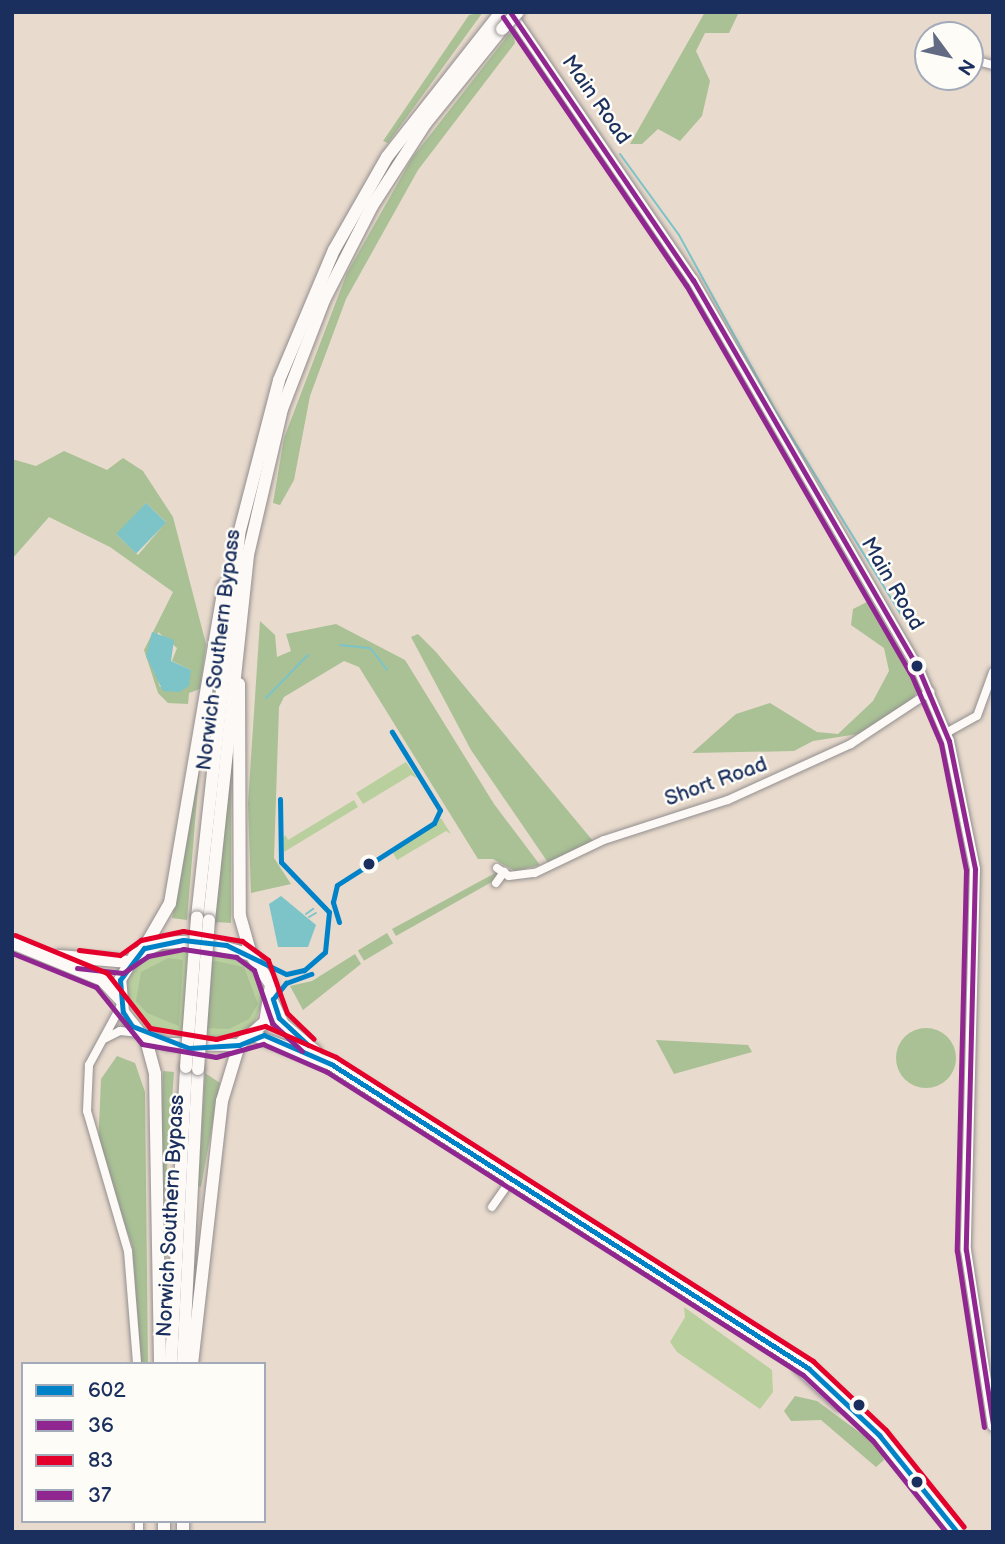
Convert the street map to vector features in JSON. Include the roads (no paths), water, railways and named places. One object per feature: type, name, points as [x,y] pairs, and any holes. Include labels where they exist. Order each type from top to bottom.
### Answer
[{"type":"highway","name":"Norwich Southern Bypass","points":[[171,1362],[203,918],[239,534],[279,380],[334,250],[387,157],[500,20],[518,12]]},
{"type":"highway","name":"Norwich Southern Bypass","points":[[203,918],[232,681],[261,492],[301,357],[344,257],[402,157],[500,20]]},
{"type":"highway","points":[[121,1002],[120,980],[129,962],[144,948],[170,903],[236,512],[279,380]]},
{"type":"highway","points":[[261,492],[242,627],[236,787],[240,916],[251,956],[267,974],[273,1003],[283,1024],[331,1064],[702,1295],[800,1367],[802,1376],[879,1435],[957,1532]]},
{"type":"highway","points":[[144,948],[201,941],[251,956]]},
{"type":"highway","points":[[12,943],[102,979],[143,1035],[155,1074],[160,1362]]},
{"type":"highway","points":[[32,950],[115,965],[129,962]]},
{"type":"highway","points":[[192,1362],[218,1128],[227,1072],[239,1045],[253,1035],[273,1003]]},
{"type":"highway","points":[[143,1035],[189,1048],[239,1045]]},
{"type":"highway","points":[[253,1035],[331,1064]]},
{"type":"highway","name":"Norwich Southern Bypass","points":[[183,1362],[192,1068]]},
{"type":"main road","name":"Main Road","points":[[510,12],[693,280],[930,692],[946,733],[975,869],[967,1250],[993,1426]]},
{"type":"street","points":[[946,733],[977,716],[993,672]]},
{"type":"street","name":"Short Road","points":[[496,883],[500,870],[535,873],[604,840],[728,800],[851,744],[930,692]]},
{"type":"street","points":[[121,1002],[89,1065],[87,1111],[128,1251],[137,1362]]},
{"type":"street","points":[[101,1041],[120,1031],[143,1035]]},
{"type":"street","points":[[492,1207],[512,1178]]},
{"type":"water","points":[[146,503],[166,522],[136,553],[116,534]]},
{"type":"water","points":[[152,632],[174,640],[171,661],[191,670],[189,686],[179,692],[163,691],[146,656]]},
{"type":"water","points":[[281,896],[316,925],[308,947],[278,947],[269,904]]},
{"type":"waterway","points":[[620,154],[679,235],[777,413],[905,621]]},
{"type":"waterway","points":[[340,645],[370,648],[387,670]]},
{"type":"waterway","points":[[266,698],[308,655]]},
{"type":"waterway","points":[[306,914],[313,909]]},
{"type":"waterway","points":[[309,917],[316,913]]}]
